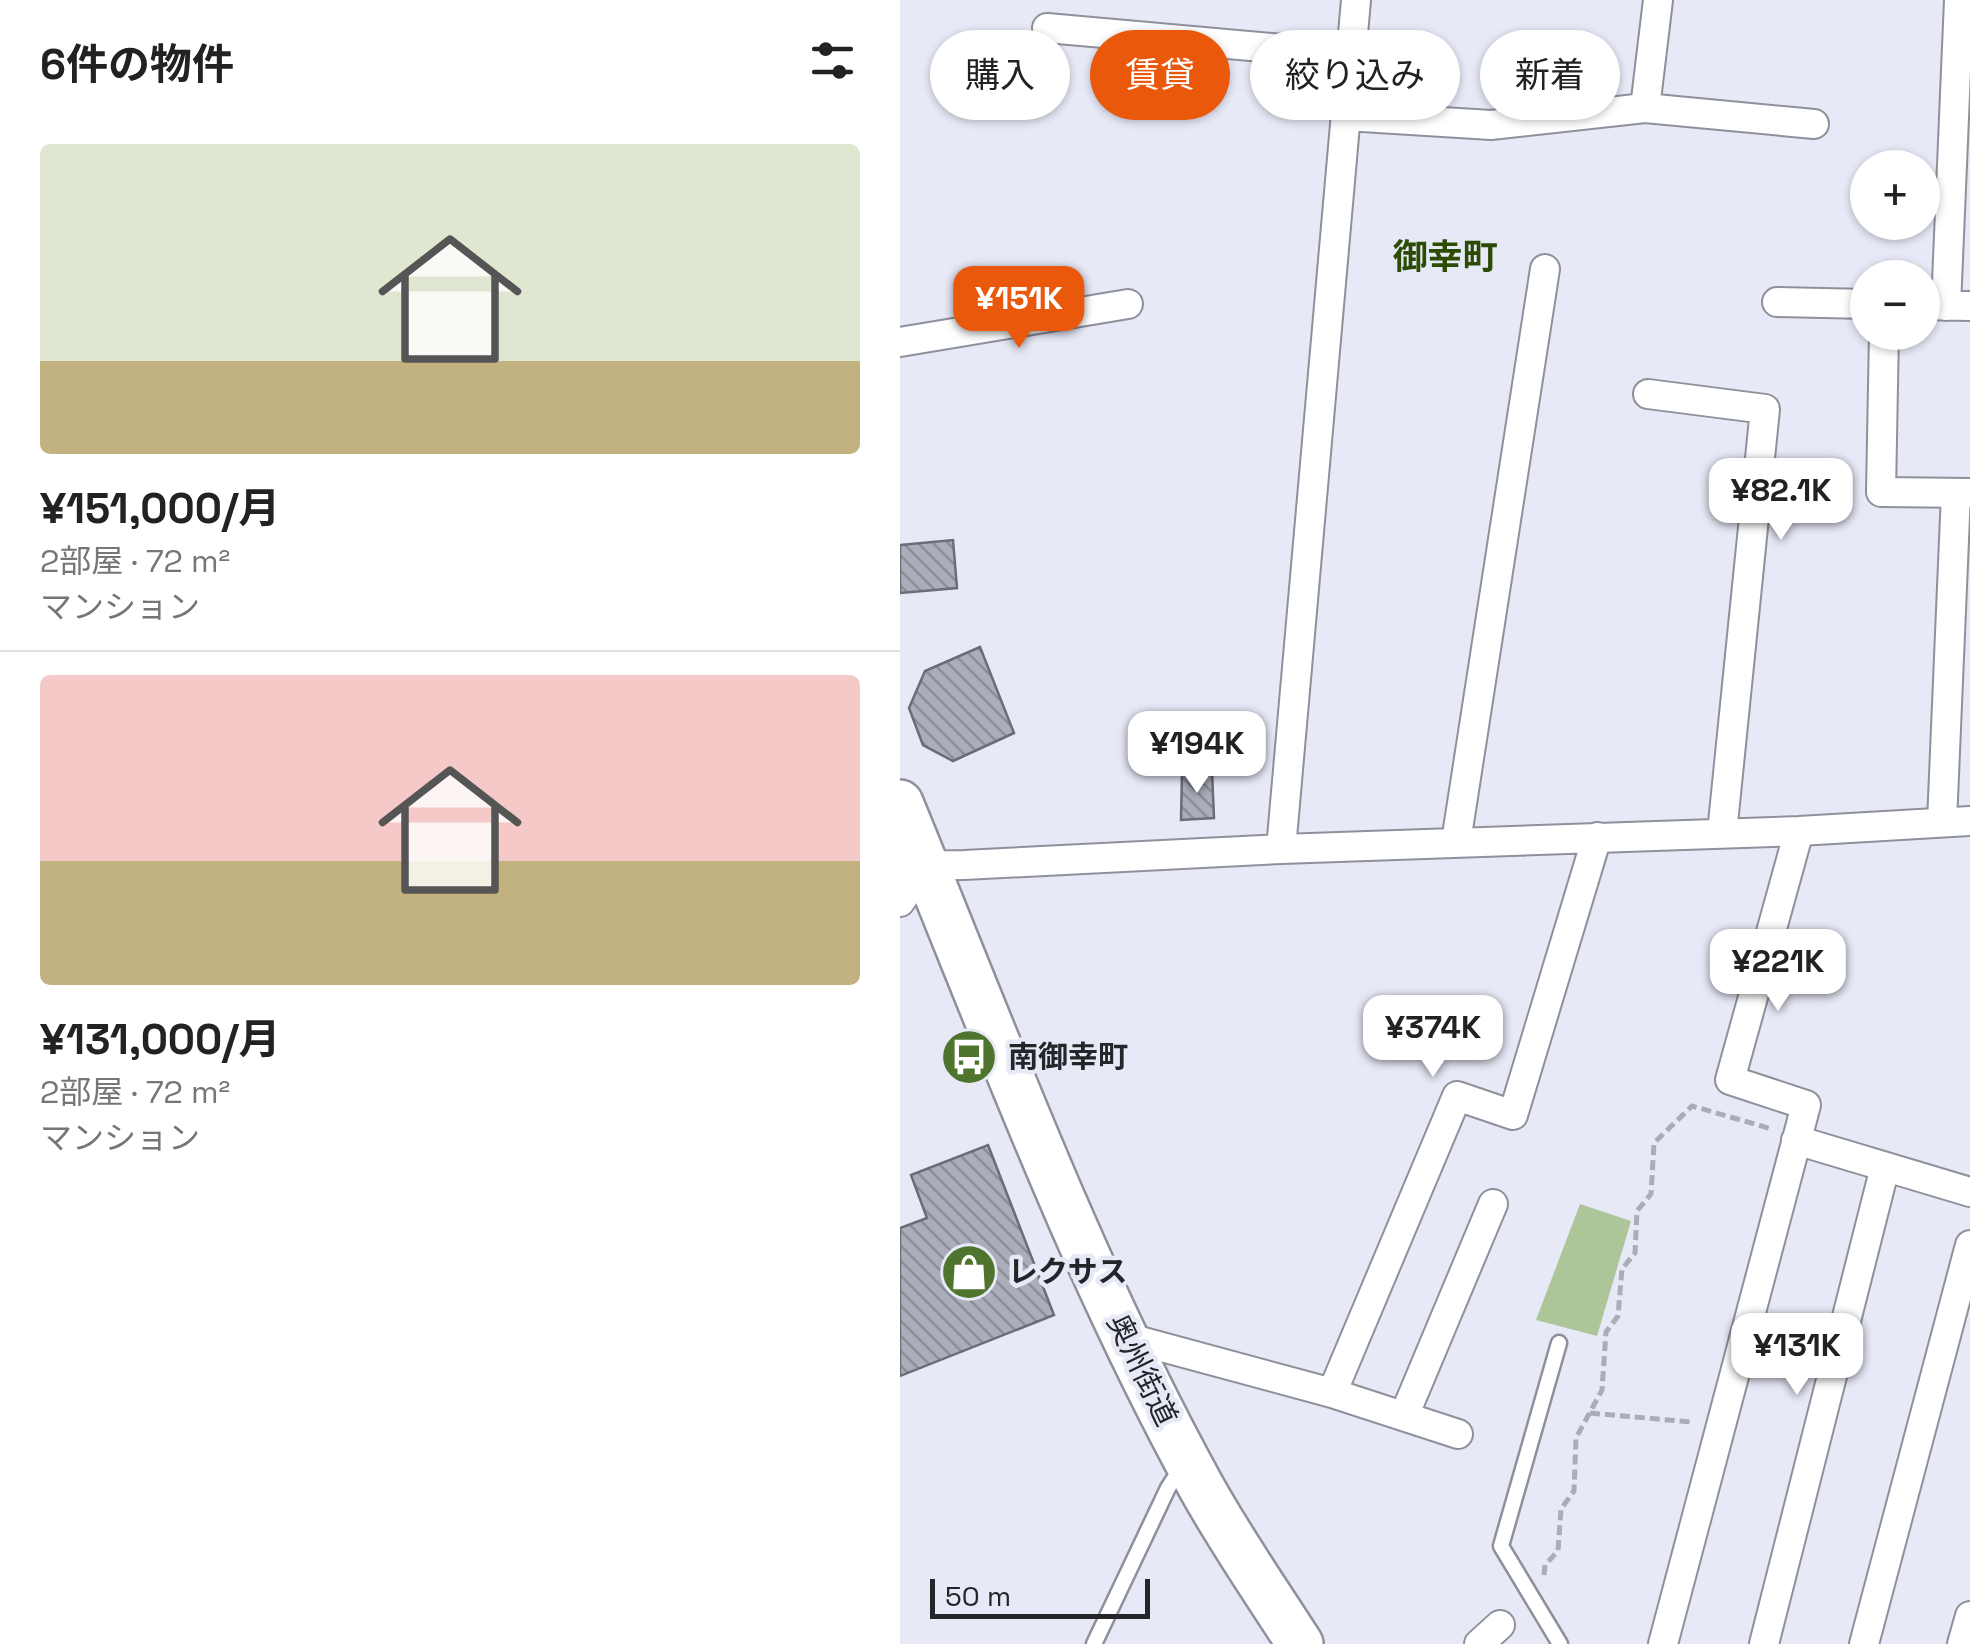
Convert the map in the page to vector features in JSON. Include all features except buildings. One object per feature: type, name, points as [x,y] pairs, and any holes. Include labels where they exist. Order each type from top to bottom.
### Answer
[{"type":"highway","name":"奥州街道","points":[[900,803],[909,878],[1125,1337],[1201,1486],[1300,1644]]},
{"type":"street","points":[[1353,30],[1356,0]]},
{"type":"street","points":[[1645,108],[1658,0]]},
{"type":"street","points":[[1946,306],[1959,0]]},
{"type":"street","points":[[1047,28],[1250,46]]},
{"type":"street","points":[[1410,120],[1491,125],[1645,108],[1814,124]]},
{"type":"street","points":[[1281,849],[1346,120]]},
{"type":"street","points":[[1456,842],[1545,269]]},
{"type":"street","points":[[1777,302],[1850,304]]},
{"type":"street","points":[[900,342],[1128,304]]},
{"type":"street","points":[[909,878],[1281,849],[1956,822],[1963,493],[1881,492],[1884,350]]},
{"type":"street","points":[[1648,394],[1765,409],[1722,833]]},
{"type":"street","points":[[1664,1644],[1791,1136],[1806,1105],[1730,1080],[1799,830]]},
{"type":"street","points":[[1332,1392],[1458,1096],[1513,1116],[1597,837]]},
{"type":"street","points":[[1791,1136],[1970,1192]]},
{"type":"street","points":[[1764,1644],[1885,1167]]},
{"type":"street","points":[[1404,1416],[1493,1204]]},
{"type":"street","points":[[1864,1644],[1970,1244]]},
{"type":"street","points":[[1125,1337],[1332,1392],[1458,1434]]},
{"type":"street","points":[[1962,1644],[1970,1616]]},
{"type":"lane","points":[[1559,1343],[1501,1546],[1560,1644]]},
{"type":"lane","points":[[1094,1644],[1168,1488],[1186,1459]]},
{"type":"path","points":[[1541,1613],[1545,1565],[1558,1552],[1561,1509],[1574,1491],[1576,1438],[1602,1390],[1606,1332],[1618,1316],[1622,1269],[1635,1253],[1637,1211],[1651,1194],[1654,1143],[1692,1106],[1791,1136]]},
{"type":"path","points":[[1590,1413],[1693,1422]]},
{"type":"green space","points":[[1580,1204],[1631,1221],[1597,1336],[1536,1320]]},
{"type":"place","name":"南御幸町","points":[[969,1057]]},
{"type":"place","name":"レクサス","points":[[969,1272]]},
{"type":"district","name":"御幸町","points":[[1445,257]]}]
